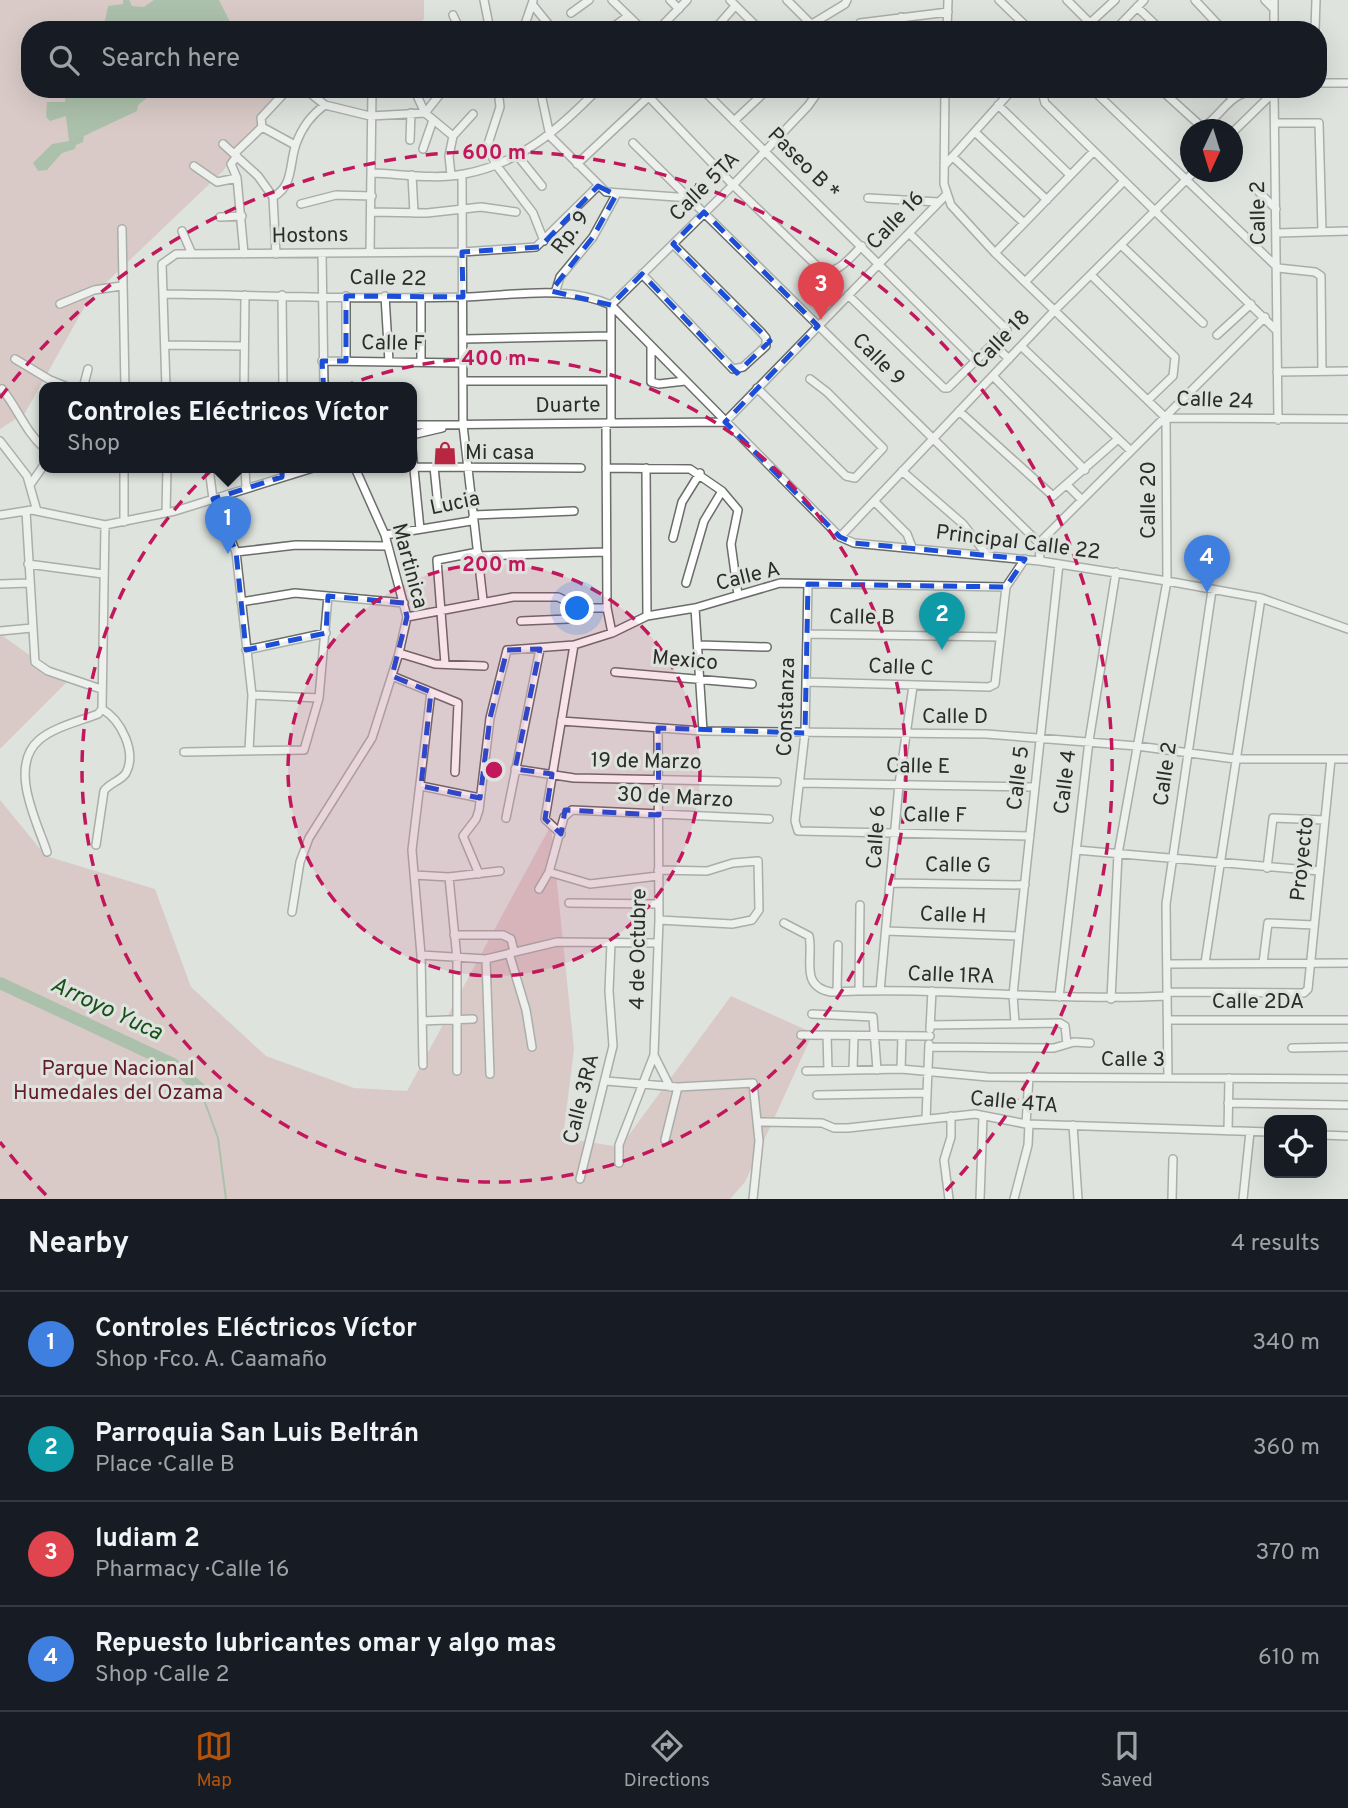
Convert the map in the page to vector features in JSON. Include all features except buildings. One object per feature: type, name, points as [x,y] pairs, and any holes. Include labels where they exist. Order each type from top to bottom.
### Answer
[{"type":"street","points":[[484,0],[488,21]]},
{"type":"street","points":[[571,13],[589,0]]},
{"type":"street","points":[[612,0],[633,21]]},
{"type":"street","points":[[670,0],[679,9]]},
{"type":"street","points":[[667,21],[687,0]]},
{"type":"street","points":[[823,21],[845,5],[847,0]]},
{"type":"street","points":[[948,0],[948,21]]},
{"type":"street","points":[[999,0],[1021,21]]},
{"type":"street","points":[[1067,0],[1088,21]]},
{"type":"street","points":[[1092,21],[1115,0]]},
{"type":"street","points":[[1124,21],[1144,0]]},
{"type":"street","points":[[1195,0],[1215,21]]},
{"type":"street","points":[[1265,0],[1273,4]]},
{"type":"street","points":[[1315,21],[1316,0]]},
{"type":"street","points":[[791,1],[809,21]]},
{"type":"street","points":[[526,21],[532,2]]},
{"type":"street","points":[[532,2],[546,21]]},
{"type":"street","points":[[720,21],[733,3],[751,21]]},
{"type":"street","points":[[1137,7],[1152,21]]},
{"type":"street","points":[[874,21],[948,12]]},
{"type":"street","points":[[453,15],[456,21]]},
{"type":"street","points":[[621,21],[628,16]]},
{"type":"street","points":[[1327,83],[1348,83]]},
{"type":"street","points":[[262,127],[261,118],[280,98]]},
{"type":"street","points":[[317,98],[325,104],[370,116],[425,113]]},
{"type":"street","points":[[370,253],[373,173],[371,98]]},
{"type":"street","points":[[418,98],[425,113],[453,136]]},
{"type":"street","points":[[425,113],[436,98]]},
{"type":"street","points":[[499,98],[500,107],[487,144],[496,166],[533,213],[544,241],[564,217],[598,186]]},
{"type":"street","points":[[542,98],[551,136],[598,186],[616,195],[692,198]]},
{"type":"street","points":[[373,173],[462,175],[496,166],[551,136],[589,98]]},
{"type":"street","points":[[578,164],[648,98]]},
{"type":"street","points":[[650,98],[733,185],[824,271],[836,270],[862,246]]},
{"type":"street","name":"Paseo B *","points":[[711,98],[976,361]]},
{"type":"street","points":[[734,121],[758,98]]},
{"type":"street","name":"Calle 5TA","points":[[611,305],[733,185],[812,98]]},
{"type":"street","points":[[945,98],[946,195]]},
{"type":"street","points":[[944,167],[1005,98]]},
{"type":"street","points":[[1044,98],[1045,103],[1093,152],[1276,330]]},
{"type":"street","points":[[1101,98],[1180,174]]},
{"type":"street","points":[[1170,98],[1203,128],[1230,98]]},
{"type":"street","points":[[1243,124],[1267,98]]},
{"type":"street","name":"Calle 2","points":[[1274,98],[1278,420]]},
{"type":"street","points":[[274,197],[286,188],[295,145],[307,120],[325,104]]},
{"type":"street","points":[[998,106],[1070,176]]},
{"type":"street","points":[[410,140],[411,113]]},
{"type":"street","points":[[451,175],[453,136],[473,114]]},
{"type":"street","points":[[423,149],[433,120]]},
{"type":"street","points":[[1275,122],[1319,123],[1322,231]]},
{"type":"street","points":[[262,127],[295,145]]},
{"type":"street","points":[[244,254],[237,178],[231,164],[235,155],[262,127]]},
{"type":"street","points":[[975,131],[1046,200]]},
{"type":"street","name":"Calle 9","points":[[633,143],[692,198],[1039,543]]},
{"type":"street","points":[[223,144],[258,176],[274,197],[276,254]]},
{"type":"street","points":[[995,253],[1093,152]]},
{"type":"street","points":[[517,155],[542,186]]},
{"type":"street","points":[[953,157],[1024,223]]},
{"type":"street","points":[[194,166],[217,182],[237,178]]},
{"type":"street","points":[[412,175],[414,213]]},
{"type":"street","points":[[462,175],[464,339],[460,425],[468,468],[483,600]]},
{"type":"street","points":[[1026,281],[1124,182]]},
{"type":"street","name":"Calle 18","points":[[840,537],[1021,345],[1184,182]]},
{"type":"street","points":[[1188,182],[1278,268],[1315,272],[1321,276],[1322,371]]},
{"type":"street","points":[[1256,189],[1277,210]]},
{"type":"street","points":[[301,204],[336,195],[372,196]]},
{"type":"street","name":"Rp. 9","points":[[555,293],[561,277],[596,234],[616,195]]},
{"type":"street","name":"Calle 16","points":[[725,422],[946,195]]},
{"type":"street","name":"Calle 24","points":[[946,195],[961,218],[995,253],[1076,328],[1166,418],[1348,419]]},
{"type":"street","points":[[868,198],[939,202]]},
{"type":"street","points":[[371,212],[414,213],[491,207],[516,212]]},
{"type":"street","points":[[220,217],[242,216]]},
{"type":"street","points":[[122,229],[125,382]]},
{"type":"street","points":[[182,231],[192,254]]},
{"type":"street","points":[[1277,233],[1348,231]]},
{"type":"street","points":[[848,295],[944,388],[993,344],[1007,328],[909,233]]},
{"type":"street","name":"Hostons","points":[[163,294],[162,264],[176,254],[462,252],[536,247],[544,241]]},
{"type":"street","points":[[642,274],[733,369],[743,367],[765,346],[766,338],[761,332],[673,244]]},
{"type":"street","points":[[1121,245],[1203,323]]},
{"type":"street","points":[[322,253],[324,382]]},
{"type":"street","points":[[1091,275],[1175,357],[1173,376],[1148,400]]},
{"type":"street","points":[[60,304],[94,290],[121,286]]},
{"type":"street","name":"Calle 22","points":[[163,294],[463,297],[555,293],[594,298],[611,305]]},
{"type":"street","points":[[163,294],[166,382]]},
{"type":"street","points":[[244,295],[244,382]]},
{"type":"street","points":[[282,295],[283,382]]},
{"type":"street","points":[[346,296],[346,361]]},
{"type":"street","points":[[385,296],[389,362]]},
{"type":"street","points":[[421,297],[421,362]]},
{"type":"street","points":[[1217,335],[1251,304]]},
{"type":"street","points":[[611,305],[605,552],[607,608],[612,633]]},
{"type":"street","points":[[611,305],[840,537]]},
{"type":"street","points":[[1040,561],[1039,543],[1265,317]]},
{"type":"street","points":[[464,339],[610,337]]},
{"type":"street","points":[[993,344],[1009,359]]},
{"type":"street","points":[[165,345],[244,346]]},
{"type":"street","points":[[1021,345],[1131,451]]},
{"type":"street","points":[[651,346],[651,382],[659,384],[685,381]]},
{"type":"street","points":[[15,359],[55,382]]},
{"type":"street","name":"Calle F","points":[[322,361],[463,363]]},
{"type":"street","points":[[85,382],[88,369]]},
{"type":"street","points":[[1277,372],[1348,371]]},
{"type":"street","points":[[993,376],[1085,470]]},
{"type":"street","points":[[757,388],[846,476],[855,478],[883,448],[827,392],[810,379]]},
{"type":"street","points":[[463,381],[610,381]]},
{"type":"street","points":[[2,389],[13,402],[30,435],[39,443]]},
{"type":"street","points":[[959,411],[1051,495],[1068,486],[1118,439]]},
{"type":"street","name":"Calle 20","points":[[1166,418],[1167,581]]},
{"type":"street","name":"Duarte","points":[[417,425],[725,422]]},
{"type":"street","points":[[417,434],[460,425]]},
{"type":"street","points":[[0,441],[30,485],[37,511]]},
{"type":"street","points":[[417,467],[581,468]]},
{"type":"street","points":[[434,467],[438,506]]},
{"type":"street","points":[[606,468],[684,468],[699,473],[722,491],[738,510],[731,544],[738,594]]},
{"type":"street","points":[[646,468],[647,616]]},
{"type":"street","points":[[902,471],[963,524],[987,555]]},
{"type":"street","points":[[30,485],[39,473]]},
{"type":"street","points":[[124,473],[124,522]]},
{"type":"street","points":[[166,513],[167,473]]},
{"type":"street","points":[[210,473],[213,499],[236,552],[252,695],[250,750]]},
{"type":"street","points":[[245,473],[246,488]]},
{"type":"street","points":[[0,515],[37,511],[105,525],[166,513],[296,473]]},
{"type":"street","name":"Martinica","points":[[292,912],[300,862],[309,838],[372,738],[399,653],[407,617],[385,535],[357,473]]},
{"type":"street","points":[[414,473],[420,529]]},
{"type":"street","points":[[673,538],[682,502],[699,473]]},
{"type":"street","points":[[1068,486],[1082,500]]},
{"type":"street","points":[[685,583],[703,523],[722,491]]},
{"type":"street","points":[[874,501],[907,534],[912,547]]},
{"type":"street","points":[[26,511],[35,662],[40,667],[101,689]]},
{"type":"street","name":"Lucia","points":[[385,535],[471,521],[474,515],[574,511]]},
{"type":"street","points":[[47,852],[26,788],[29,755],[41,738],[99,714],[102,709],[105,525]]},
{"type":"street","name":"Principal Calle 22","points":[[840,537],[854,543],[1040,561],[1261,598],[1348,629]]},
{"type":"street","points":[[236,552],[296,545],[388,546]]},
{"type":"street","points":[[444,664],[437,560],[478,554],[605,552]]},
{"type":"street","points":[[1000,637],[1006,587],[1024,559]]},
{"type":"street","points":[[28,564],[103,574]]},
{"type":"street","name":"Calle 5","points":[[1015,1023],[1013,995],[1059,564]]},
{"type":"street","name":"Calle 4","points":[[1059,997],[1089,741],[1115,572]]},
{"type":"street","points":[[1111,999],[1118,854],[1167,581]]},
{"type":"street","points":[[0,583],[29,583]]},
{"type":"street","name":"Calle A","points":[[480,798],[490,718],[506,651],[574,645],[612,633],[647,616],[695,608],[780,583],[1006,587]]},
{"type":"street","name":"Constanza","points":[[798,831],[795,821],[805,733],[808,584]]},
{"type":"street","name":"Calle 2","points":[[1167,964],[1166,904],[1171,861],[1212,590]]},
{"type":"street","points":[[241,602],[276,594],[404,603]]},
{"type":"street","points":[[184,751],[304,750],[319,698],[328,596]]},
{"type":"street","points":[[407,617],[483,600],[513,597],[558,597],[583,608],[607,608]]},
{"type":"street","points":[[1205,963],[1261,598]]},
{"type":"street","points":[[521,621],[568,618],[575,604]]},
{"type":"street","points":[[695,608],[702,681],[703,731]]},
{"type":"street","points":[[0,631],[32,628]]},
{"type":"street","points":[[246,650],[326,633]]},
{"type":"street","name":"Calle B","points":[[808,634],[1000,637]]},
{"type":"street","name":"Calle C","points":[[806,682],[989,687],[995,684],[1000,637]]},
{"type":"street","points":[[539,889],[549,872],[561,834],[545,819],[574,645]]},
{"type":"street","points":[[699,645],[767,647]]},
{"type":"street","points":[[506,818],[540,649]]},
{"type":"street","points":[[399,653],[444,664],[484,666]]},
{"type":"street","name":"Mexico","points":[[615,672],[752,684]]},
{"type":"street","points":[[392,676],[458,703],[455,772]]},
{"type":"street","name":"Calle 6","points":[[880,991],[899,784],[913,686]]},
{"type":"street","points":[[423,1065],[421,956],[412,842],[431,692]]},
{"type":"street","points":[[252,695],[319,698]]},
{"type":"street","points":[[96,845],[104,791],[123,777],[128,746],[124,733],[111,714],[102,709]]},
{"type":"street","name":"Calle D","points":[[561,721],[703,731],[1041,738],[1186,751],[1235,759],[1348,759]]},
{"type":"street","name":"4 de Octubre","points":[[619,1163],[619,1145],[640,1084],[654,1055],[659,920],[657,728]]},
{"type":"street","name":"Proyecto","points":[[1167,994],[1304,993],[1308,989],[1331,759]]},
{"type":"street","name":"19 de Marzo","points":[[515,769],[574,778],[777,782]]},
{"type":"street","name":"Calle E","points":[[801,783],[1034,787]]},
{"type":"street","points":[[421,786],[480,798],[477,819],[463,839],[479,874]]},
{"type":"street","name":"30 de Marzo","points":[[561,834],[568,811],[769,819]]},
{"type":"street","points":[[1267,868],[1272,820],[1325,820]]},
{"type":"street","name":"Calle F","points":[[798,831],[1030,836]]},
{"type":"street","points":[[1076,850],[1171,861],[1320,871]]},
{"type":"street","points":[[549,872],[590,884],[658,873],[707,871],[733,863],[758,861],[759,910],[752,920],[732,924],[659,920]]},
{"type":"street","points":[[414,875],[449,877],[500,871]]},
{"type":"street","points":[[449,877],[457,960],[457,1071]]},
{"type":"street","name":"Calle G","points":[[891,883],[1025,885]]},
{"type":"street","points":[[569,904],[658,904]]},
{"type":"street","points":[[859,992],[860,905]]},
{"type":"street","points":[[784,923],[808,936],[809,974],[813,982],[824,991],[837,992],[838,945]]},
{"type":"street","points":[[1263,963],[1268,923],[1314,925]]},
{"type":"street","name":"Calle H","points":[[886,931],[1019,936]]},
{"type":"street","points":[[454,935],[503,935],[511,939],[533,1046]]},
{"type":"street","points":[[421,956],[457,960],[486,959],[557,942],[658,943]]},
{"type":"street","name":"Calle 3RA","points":[[580,1179],[613,1046],[609,991],[611,943]]},
{"type":"street","points":[[486,959],[490,1074]]},
{"type":"street","points":[[1168,1078],[1167,964],[1348,963]]},
{"type":"street","points":[[926,1119],[932,991]]},
{"type":"street","name":"Calle 1RA","points":[[837,992],[932,991],[1111,999],[1167,994]]},
{"type":"street","points":[[812,1014],[872,1016],[876,1036],[877,1070]]},
{"type":"street","points":[[422,1021],[473,1019]]},
{"type":"street","name":"Calle 2DA","points":[[1168,1020],[1348,1020]]},
{"type":"street","points":[[930,1025],[1063,1024],[1067,1044]]},
{"type":"street","points":[[801,1035],[930,1036]]},
{"type":"street","points":[[827,1035],[828,1070]]},
{"type":"street","points":[[853,1036],[853,1070]]},
{"type":"street","points":[[901,1069],[902,1036]]},
{"type":"street","points":[[929,1047],[1055,1048],[1067,1044],[1090,1043]]},
{"type":"street","points":[[1292,1048],[1348,1047]]},
{"type":"street","points":[[654,1055],[674,1087],[665,1140]]},
{"type":"street","name":"Calle 3","points":[[806,1072],[901,1069],[975,1076],[1348,1079]]},
{"type":"street","points":[[1015,1199],[1028,1145],[1030,1077]]},
{"type":"street","points":[[1228,1131],[1229,1078]]},
{"type":"street","points":[[606,1081],[674,1087],[753,1083],[759,1141],[753,1199]]},
{"type":"street","points":[[817,1095],[926,1093]]},
{"type":"street","points":[[1228,1103],[1348,1105]]},
{"type":"street","points":[[949,1199],[944,1160],[951,1137],[951,1116]]},
{"type":"street","name":"Calle 4TA","points":[[757,1122],[822,1123],[834,1128],[848,1128],[951,1116],[984,1116],[1028,1124],[1264,1132]]},
{"type":"street","points":[[980,1199],[984,1116]]},
{"type":"street","points":[[1073,1125],[1078,1199]]},
{"type":"street","points":[[1243,1199],[1250,1132]]},
{"type":"street","points":[[1327,1135],[1348,1136]]},
{"type":"street","points":[[1172,1199],[1173,1158]]},
{"type":"highlighted area","points":[[598,186],[616,195],[593,237],[551,291],[611,305],[642,274],[737,373],[770,341],[673,244],[704,212],[818,326],[725,422],[840,537],[854,543],[1025,559],[1006,587],[808,584],[805,733],[658,728],[659,815],[565,810],[561,834],[545,819],[552,774],[515,769],[540,649],[507,650],[490,718],[480,798],[421,786],[431,692],[392,676],[407,617],[404,603],[328,596],[326,633],[246,650],[236,552],[213,499],[282,477],[283,426],[326,426],[322,361],[346,361],[346,296],[463,297],[462,252],[540,247]]},
{"type":"green space","points":[[0,0],[424,0],[424,19],[422,21],[21,21],[21,98],[277,98],[223,171],[89,299],[42,382],[39,382],[39,388],[25,413],[0,429]]},
{"type":"green space","points":[[0,634],[67,682],[0,749]]},
{"type":"green space","name":"Parque Nacional Humedales del Ozama","points":[[0,800],[46,856],[155,889],[191,987],[266,1056],[354,1088],[407,1091],[551,825],[574,1049],[563,1138],[620,1147],[731,996],[813,1033],[745,1182],[730,1199],[0,1199]]},
{"type":"shaded area","points":[[123,0],[129,0],[132,6],[144,7],[154,0],[219,0],[230,21],[105,21],[108,6],[123,4]]},
{"type":"shaded area","points":[[65,98],[147,98],[138,105],[137,111],[84,136],[83,142],[76,145],[75,149],[62,153],[47,170],[38,171],[33,163],[52,144],[69,141],[66,116],[50,121],[46,117],[47,102],[65,102]]},
{"type":"waterway","name":"Arroyo Yuca","points":[[0,983],[173,1064],[200,1089]]},
{"type":"waterway","name":"Arroyo Yuca","points":[[200,1089],[218,1138],[226,1199]]},
{"type":"place","name":"ludiam 2","points":[[821,320]]},
{"type":"place","name":"Mi casa","points":[[445,453]]},
{"type":"place","name":"Controles Eléctricos Víctor","points":[[228,554]]},
{"type":"place","name":"Repuesto lubricantes omar y algo mas","points":[[1207,593]]},
{"type":"place","name":"Parroquia San Luis Beltrán","points":[[942,650]]}]
